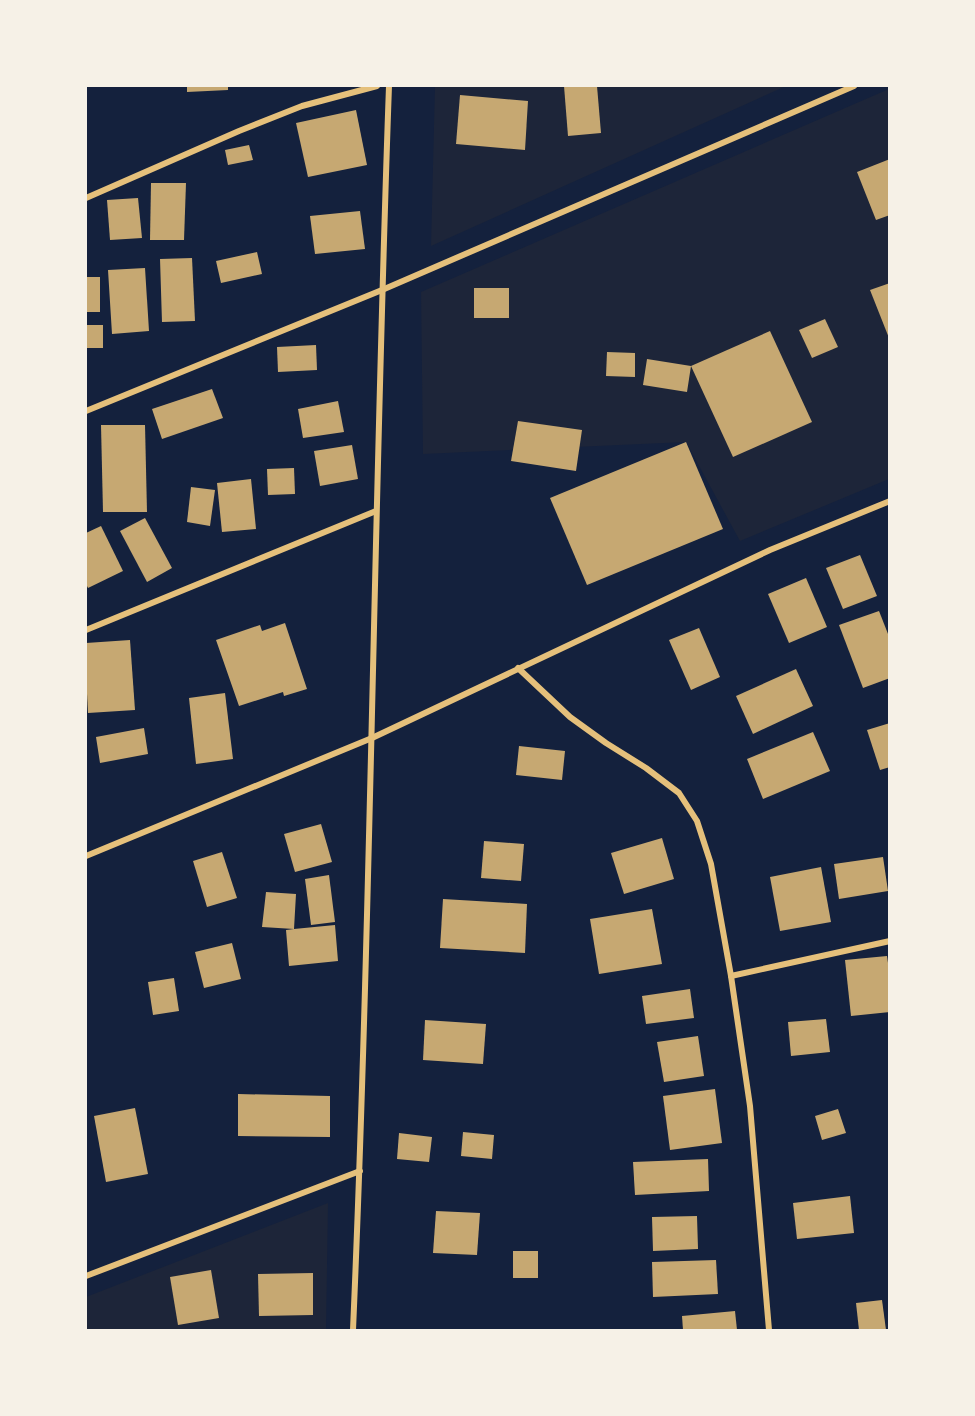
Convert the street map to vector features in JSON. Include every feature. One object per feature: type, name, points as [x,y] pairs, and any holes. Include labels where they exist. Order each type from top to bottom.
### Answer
[{"type":"street","points":[[86,198],[238,131],[302,106],[377,86]]},
{"type":"street","points":[[353,1330],[360,1171],[389,86]]},
{"type":"street","points":[[86,411],[382,290],[854,86]]},
{"type":"street","points":[[86,856],[372,738],[770,550],[890,501]]},
{"type":"street","points":[[86,630],[376,511]]},
{"type":"street","points":[[518,668],[570,717],[679,793],[698,821],[711,864],[731,976],[750,1106],[769,1330]]},
{"type":"street","points":[[731,976],[890,941]]},
{"type":"street","points":[[86,1276],[360,1171]]},
{"type":"shaded area","points":[[435,86],[786,86],[431,246]]},
{"type":"shaded area","points":[[889,89],[889,479],[740,541],[686,442],[423,454],[421,292]]},
{"type":"shaded area","points":[[328,1203],[326,1330],[86,1330],[86,1297]]},
{"type":"building","points":[[187,86],[228,86],[228,90],[187,92]]},
{"type":"building","points":[[564,86],[597,86],[601,133],[568,136]]},
{"type":"building","points":[[460,95],[528,101],[525,150],[456,144]]},
{"type":"building","points":[[356,110],[367,165],[308,177],[296,123]]},
{"type":"building","points":[[249,145],[253,160],[228,165],[225,150]]},
{"type":"building","points":[[890,159],[890,215],[876,220],[857,172]]},
{"type":"building","points":[[151,183],[186,183],[184,240],[150,240]]},
{"type":"building","points":[[138,198],[142,238],[110,240],[107,200]]},
{"type":"building","points":[[360,211],[365,249],[315,254],[310,216]]},
{"type":"building","points":[[257,252],[262,274],[221,283],[216,261]]},
{"type":"building","points":[[192,258],[195,321],[162,322],[160,259]]},
{"type":"building","points":[[145,268],[149,331],[112,334],[108,270]]},
{"type":"building","points":[[86,277],[100,277],[100,312],[86,312]]},
{"type":"building","points":[[890,283],[890,338],[889,338],[870,290]]},
{"type":"building","points":[[474,288],[509,288],[509,318],[474,318]]},
{"type":"building","points":[[825,319],[838,347],[812,358],[799,330]]},
{"type":"building","points":[[86,325],[103,325],[103,348],[86,348]]},
{"type":"building","points":[[770,331],[812,422],[733,457],[691,366]]},
{"type":"building","points":[[316,345],[317,370],[278,372],[277,347]]},
{"type":"building","points":[[607,352],[635,353],[635,377],[606,376]]},
{"type":"building","points":[[647,359],[691,366],[687,392],[643,385]]},
{"type":"building","points":[[212,389],[223,418],[162,439],[152,409]]},
{"type":"building","points":[[338,401],[344,432],[303,438],[298,409]]},
{"type":"building","points":[[518,421],[582,430],[576,471],[511,461]]},
{"type":"building","points":[[101,425],[145,425],[147,512],[103,512]]},
{"type":"building","points":[[686,442],[723,529],[587,585],[550,498]]},
{"type":"building","points":[[352,445],[358,479],[320,486],[314,451]]},
{"type":"building","points":[[294,468],[295,494],[268,495],[267,469]]},
{"type":"building","points":[[251,479],[256,529],[222,532],[217,483]]},
{"type":"building","points":[[191,487],[215,490],[210,526],[187,522]]},
{"type":"building","points":[[145,518],[172,568],[147,582],[120,531]]},
{"type":"building","points":[[101,526],[123,571],[88,588],[86,584],[86,533]]},
{"type":"building","points":[[860,555],[877,596],[843,609],[826,568]]},
{"type":"building","points":[[806,578],[827,627],[789,643],[768,594]]},
{"type":"building","points":[[879,611],[890,639],[890,678],[863,688],[839,625]]},
{"type":"building","points":[[285,623],[307,689],[284,696],[283,692],[239,706],[216,640],[260,625],[262,631]]},
{"type":"building","points":[[699,628],[720,677],[691,690],[669,640]]},
{"type":"building","points":[[130,640],[135,710],[88,713],[86,643]]},
{"type":"building","points":[[796,669],[813,706],[753,734],[736,696]]},
{"type":"building","points":[[225,693],[233,759],[196,764],[189,698]]},
{"type":"building","points":[[890,723],[890,767],[880,770],[867,730]]},
{"type":"building","points":[[144,728],[148,754],[100,763],[96,737]]},
{"type":"building","points":[[813,732],[830,771],[763,799],[747,759]]},
{"type":"building","points":[[519,746],[565,751],[562,780],[516,775]]},
{"type":"building","points":[[321,824],[332,862],[295,872],[284,834]]},
{"type":"building","points":[[662,838],[674,879],[624,894],[611,853]]},
{"type":"building","points":[[484,841],[524,844],[521,881],[481,878]]},
{"type":"building","points":[[222,852],[237,898],[207,907],[193,861]]},
{"type":"building","points":[[883,857],[888,891],[839,899],[834,864]]},
{"type":"building","points":[[821,867],[831,922],[780,931],[770,877]]},
{"type":"building","points":[[329,875],[335,922],[311,925],[305,879]]},
{"type":"building","points":[[266,892],[296,894],[294,929],[262,927]]},
{"type":"building","points":[[443,899],[527,904],[525,953],[440,948]]},
{"type":"building","points":[[652,909],[662,964],[599,974],[590,919]]},
{"type":"building","points":[[335,925],[338,961],[289,966],[286,930]]},
{"type":"building","points":[[232,943],[241,979],[204,988],[195,952]]},
{"type":"building","points":[[887,956],[890,977],[890,1012],[851,1016],[845,960]]},
{"type":"building","points":[[174,978],[179,1011],[153,1015],[148,982]]},
{"type":"building","points":[[690,989],[694,1018],[646,1024],[642,996]]},
{"type":"building","points":[[826,1019],[830,1052],[791,1056],[788,1022]]},
{"type":"building","points":[[425,1020],[486,1024],[483,1064],[423,1060]]},
{"type":"building","points":[[698,1036],[704,1076],[664,1082],[657,1042]]},
{"type":"building","points":[[715,1089],[722,1143],[670,1150],[663,1096]]},
{"type":"building","points":[[238,1094],[330,1096],[330,1137],[238,1136]]},
{"type":"building","points":[[135,1108],[148,1174],[106,1182],[94,1116]]},
{"type":"building","points":[[838,1109],[846,1133],[822,1140],[815,1116]]},
{"type":"building","points":[[463,1132],[494,1135],[492,1159],[461,1156]]},
{"type":"building","points":[[399,1133],[432,1137],[429,1162],[397,1159]]},
{"type":"building","points":[[708,1159],[709,1191],[635,1195],[633,1162]]},
{"type":"building","points":[[850,1196],[854,1233],[797,1239],[793,1203]]},
{"type":"building","points":[[436,1211],[480,1213],[477,1255],[433,1253]]},
{"type":"building","points":[[697,1216],[698,1249],[653,1251],[652,1217]]},
{"type":"building","points":[[513,1251],[538,1251],[538,1278],[513,1278]]},
{"type":"building","points":[[716,1260],[718,1294],[653,1297],[652,1262]]},
{"type":"building","points":[[211,1270],[219,1318],[178,1325],[170,1277]]},
{"type":"building","points":[[313,1273],[313,1315],[259,1316],[258,1274]]},
{"type":"building","points":[[882,1300],[886,1330],[859,1330],[856,1303]]},
{"type":"building","points":[[735,1311],[737,1330],[683,1330],[682,1316]]}]
